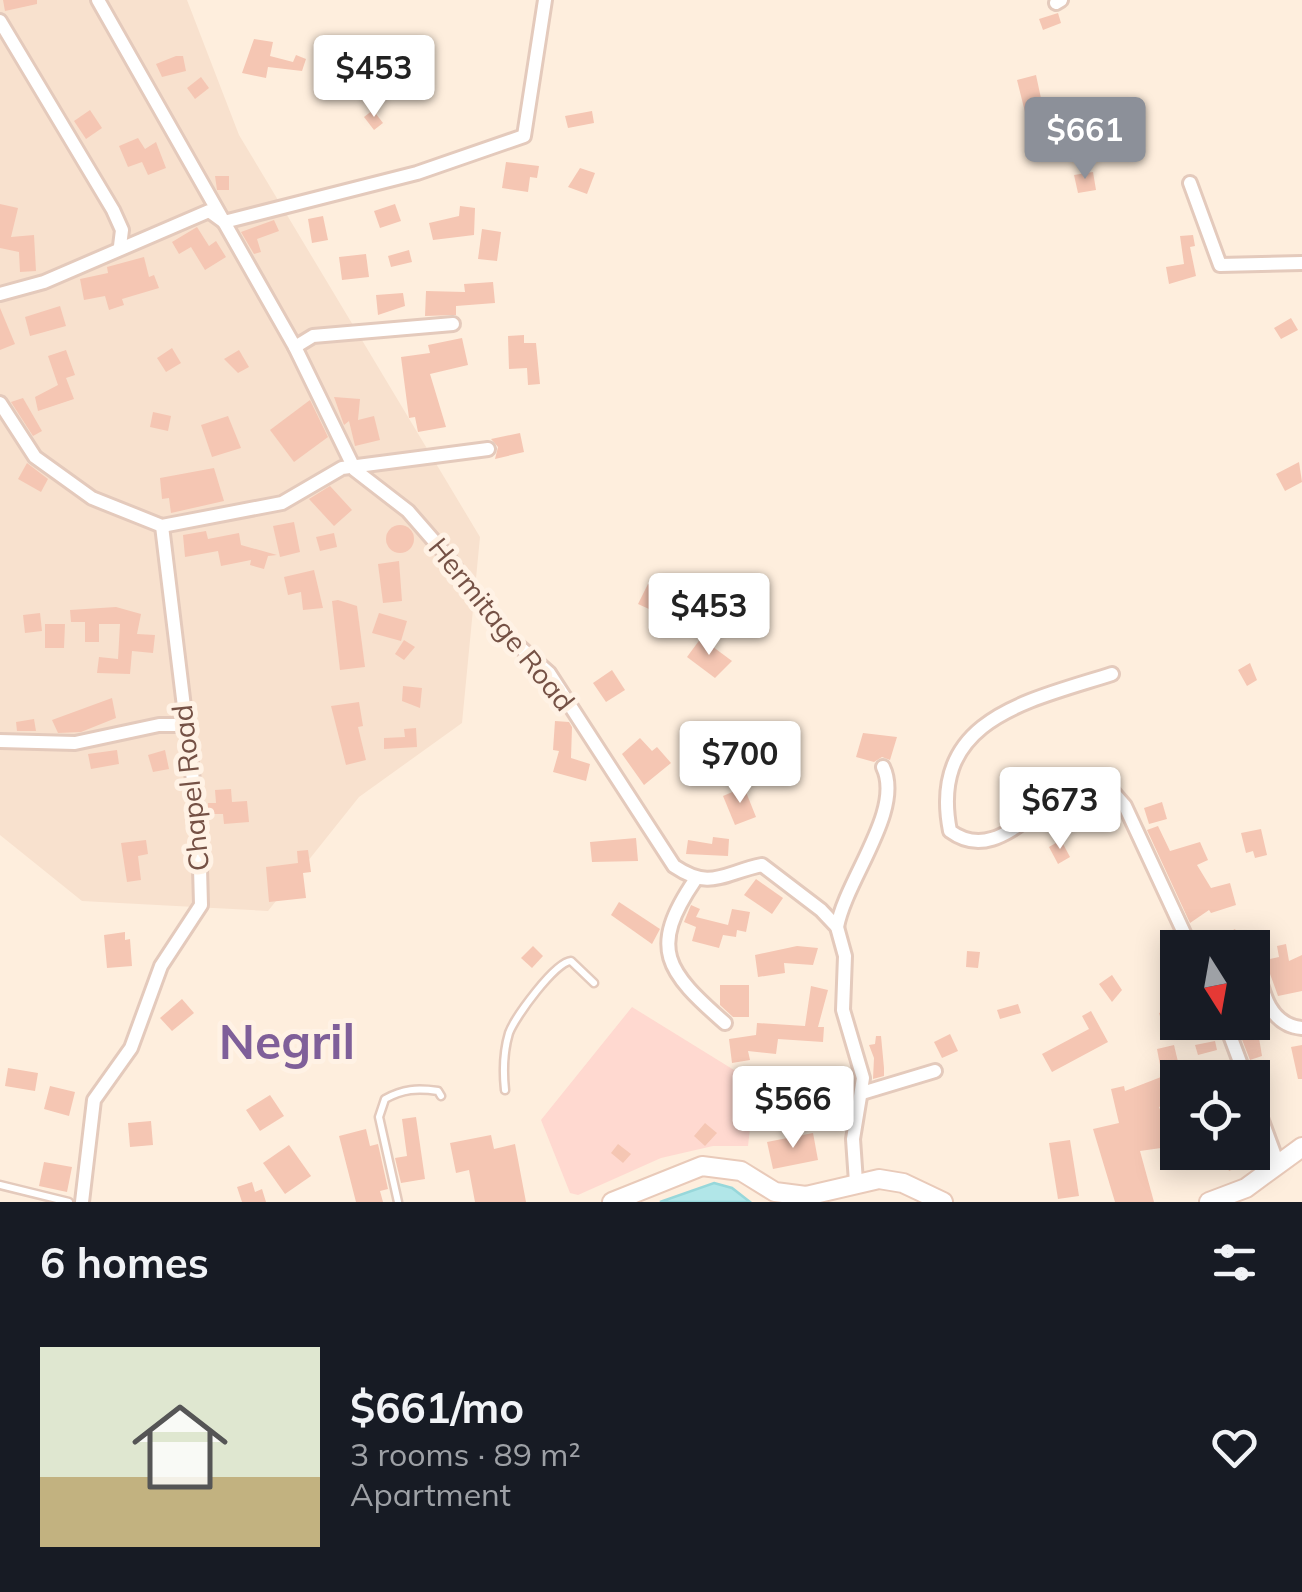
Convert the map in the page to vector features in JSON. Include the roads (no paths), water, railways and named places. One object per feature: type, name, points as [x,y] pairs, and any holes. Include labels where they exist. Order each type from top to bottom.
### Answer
[{"type":"main road","points":[[1209,1202],[1246,1188],[1302,1147]]},
{"type":"main road","points":[[612,1202],[702,1166],[741,1171],[775,1192],[806,1196],[879,1179],[902,1183],[943,1202]]},
{"type":"street","name":"Hermitage Road","points":[[98,0],[295,347],[355,470],[408,511],[448,557],[494,624],[548,673],[674,866],[694,880]]},
{"type":"street","points":[[0,294],[44,282],[210,210],[224,222],[418,173],[524,136],[545,0]]},
{"type":"street","points":[[0,21],[113,210],[122,230],[120,246]]},
{"type":"street","points":[[1190,183],[1220,265],[1302,263]]},
{"type":"street","points":[[295,347],[313,336],[454,324]]},
{"type":"street","points":[[0,402],[34,457],[92,498],[162,526],[282,503],[342,468],[355,470],[429,453],[488,449]]},
{"type":"street","name":"Chapel Road","points":[[82,1202],[94,1100],[130,1048],[161,966],[200,905],[199,830],[162,526]]},
{"type":"street","points":[[1112,674],[1018,705],[962,742],[944,797],[950,831],[965,842],[986,842],[1012,832],[1039,807],[1090,788],[1112,791],[1124,806],[1183,930]]},
{"type":"street","points":[[0,742],[75,743],[159,726],[184,725]]},
{"type":"street","points":[[837,928],[849,886],[882,824],[890,794],[883,767]]},
{"type":"street","points":[[724,1023],[688,988],[665,954],[675,909],[694,880],[713,880],[762,865],[778,873],[837,928],[846,956],[843,1010],[861,1061],[862,1094],[853,1139],[856,1182]]},
{"type":"street","points":[[1270,1008],[1284,1024],[1302,1028]]},
{"type":"street","points":[[862,1094],[936,1071]]},
{"type":"street","points":[[1270,1142],[1278,1164]]},
{"type":"lane","points":[[505,1090],[502,1064],[510,1030],[557,966],[571,961],[594,983]]},
{"type":"lane","points":[[398,1202],[379,1118],[385,1100],[400,1090],[419,1088],[438,1091],[441,1096]]},
{"type":"lane","points":[[0,1185],[69,1202]]},
{"type":"water","points":[[714,1183],[732,1188],[750,1202],[660,1202]]},
{"type":"district","name":"Negril","points":[[287,1041]]}]
